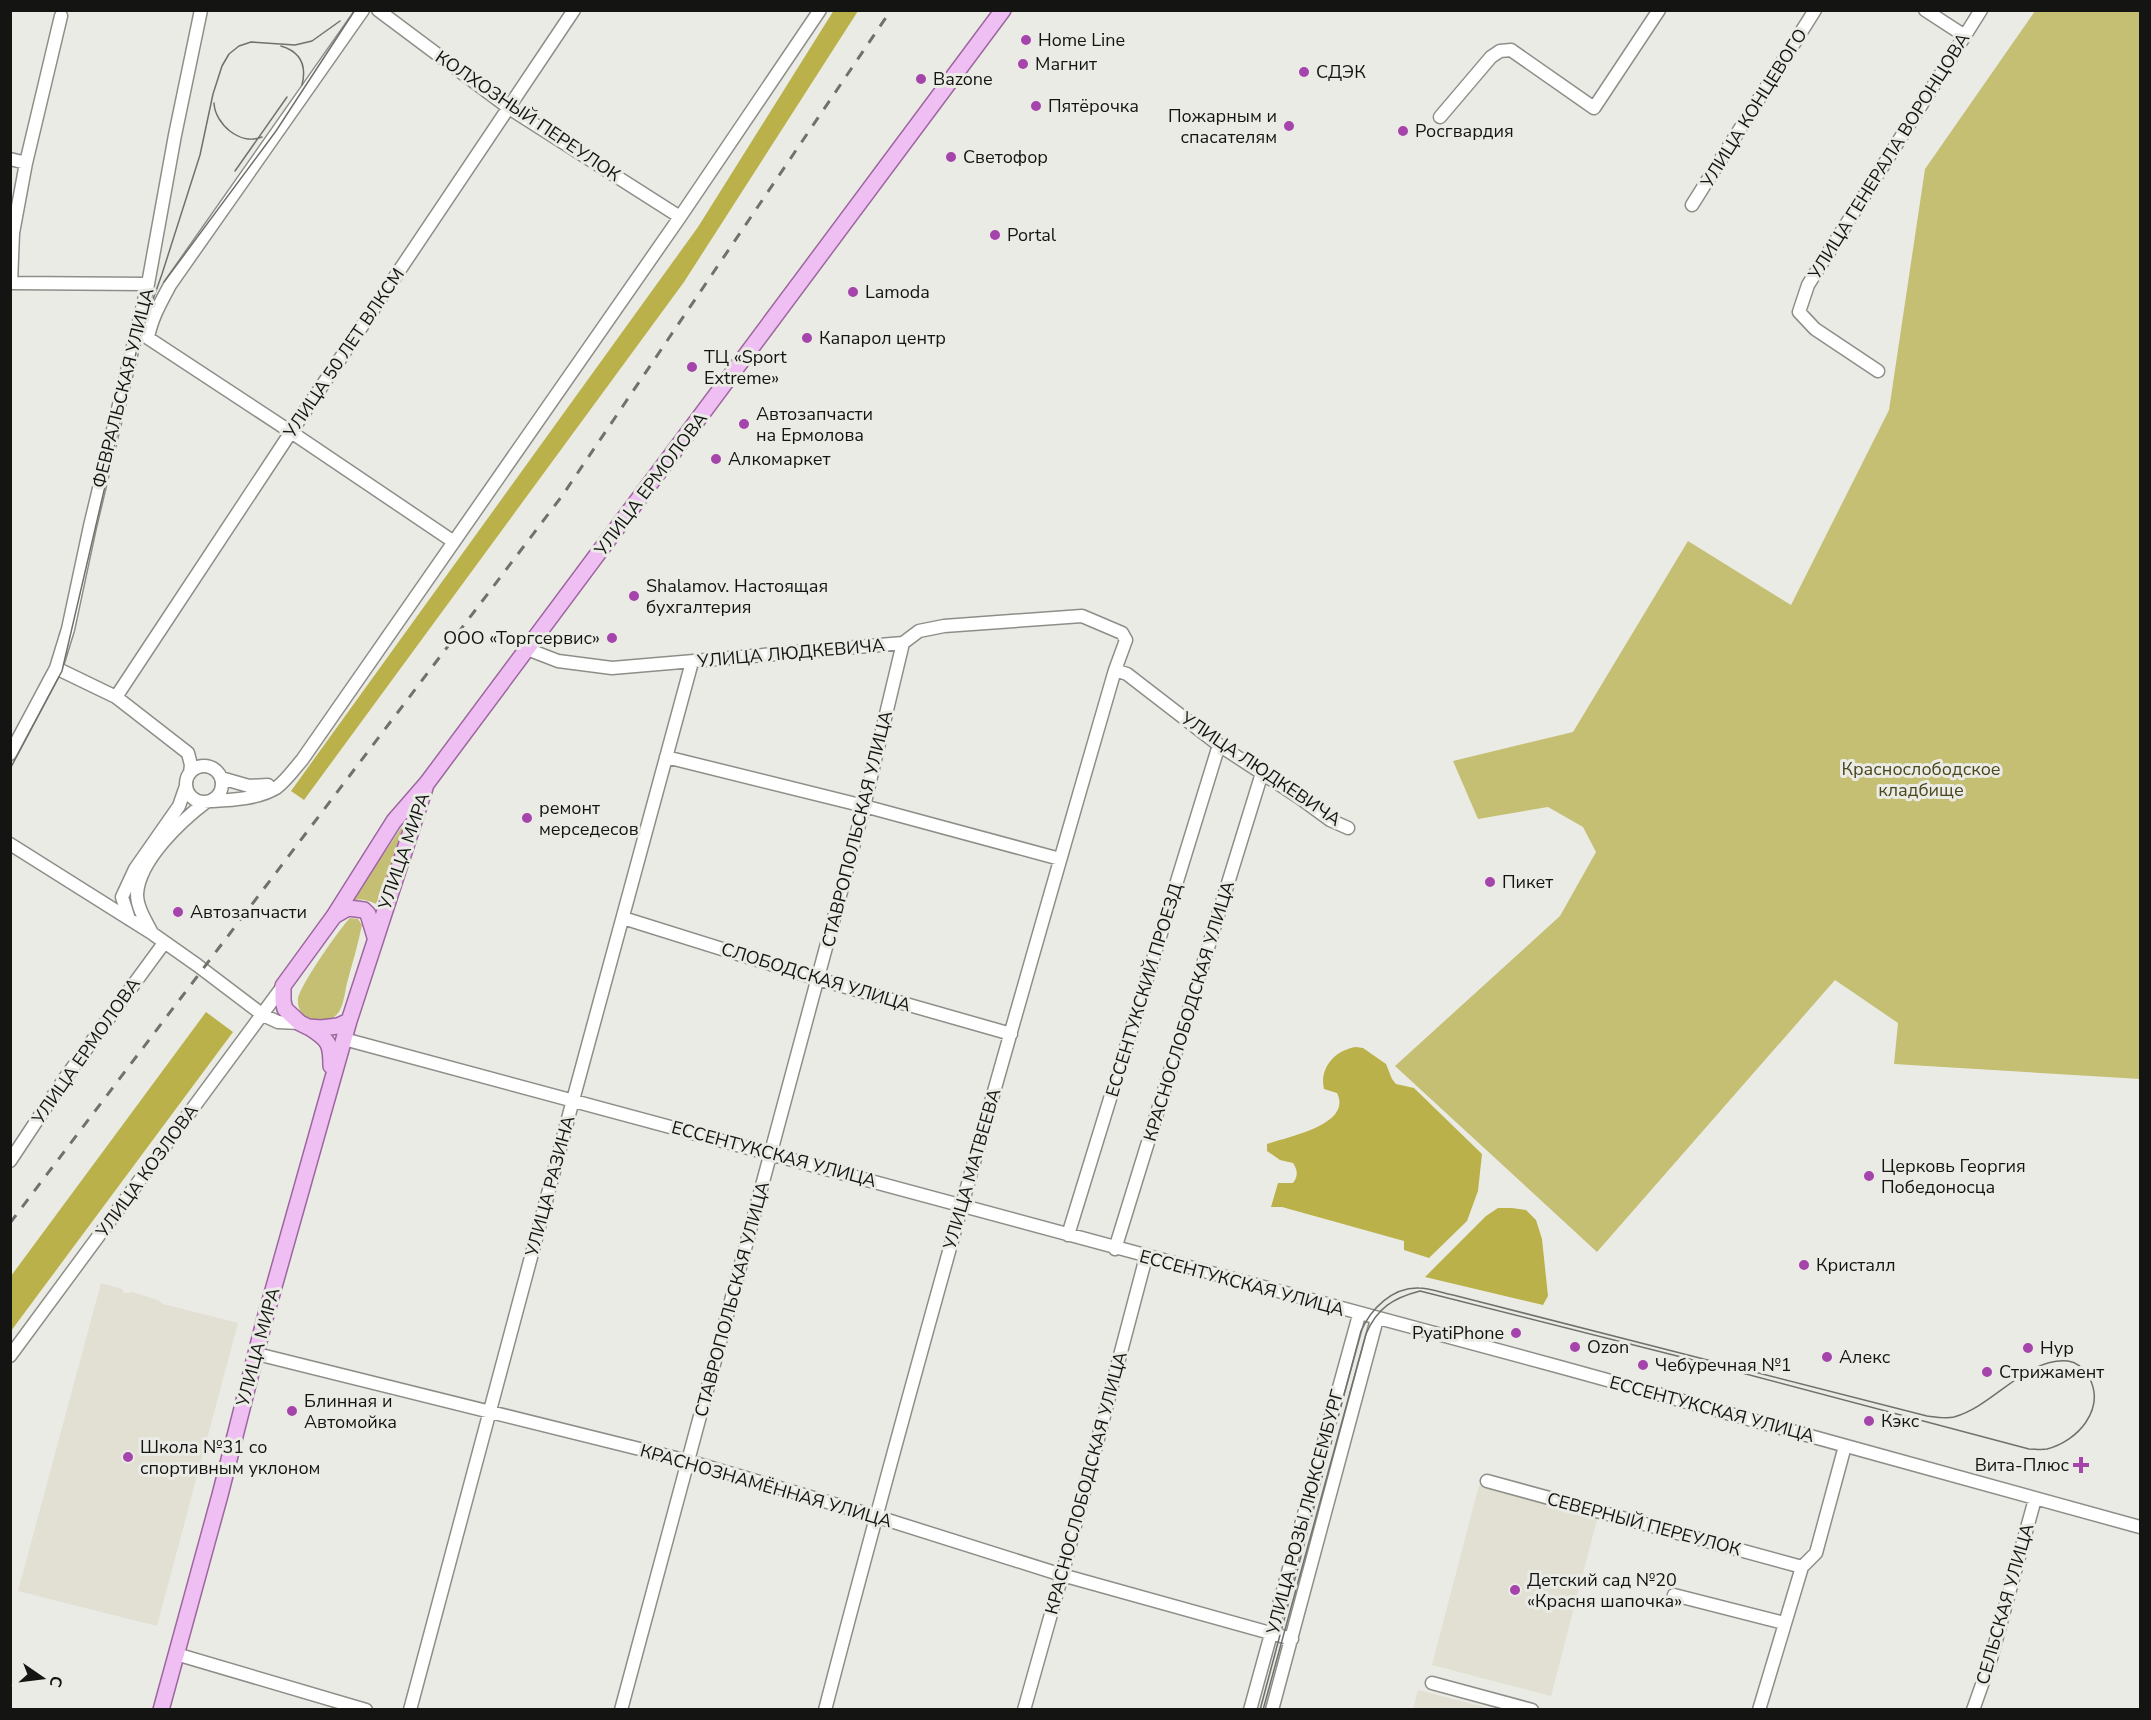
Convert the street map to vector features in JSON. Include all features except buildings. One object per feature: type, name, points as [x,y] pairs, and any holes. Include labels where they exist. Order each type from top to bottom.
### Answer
[{"type":"main road","name":"УЛИЦА ЕРМОЛОВА","points":[[427,783],[1004,10]]},
{"type":"main road","name":"УЛИЦА МИРА","points":[[330,1090],[331,1049],[328,1041],[285,1010],[283,986],[334,916],[394,821],[427,783]]},
{"type":"main road","name":"УЛИЦА МИРА","points":[[161,1710],[349,1021],[427,783]]},
{"type":"main road","name":"УЛИЦА МИРА","points":[[334,916],[348,908],[364,910],[368,914],[375,937]]},
{"type":"main road","points":[[304,1025],[332,1027],[349,1021]]},
{"type":"street","name":"ФЕВРАЛЬСКАЯ УЛИЦА","points":[[10,754],[56,668],[69,629],[90,526],[149,279],[175,135],[201,10]]},
{"type":"street","name":"ФЕВРАЛЬСКАЯ УЛИЦА","points":[[291,432],[148,338],[153,319],[170,285],[363,10]]},
{"type":"street","name":"КОЛХОЗНЫЙ ПЕРЕУЛОК","points":[[378,10],[509,108],[680,217]]},
{"type":"street","name":"УЛИЦА 50 ЛЕТ ВЛКСМ","points":[[116,697],[574,10]]},
{"type":"street","points":[[186,786],[193,799],[208,802],[236,799],[277,787],[302,760],[680,217],[819,10]]},
{"type":"street","points":[[1440,117],[1491,57],[1500,51],[1511,50],[1594,108],[1659,10]]},
{"type":"street","name":"УЛИЦА КОНЦЕВОГО","points":[[1692,205],[1815,10]]},
{"type":"street","points":[[1925,10],[1965,36]]},
{"type":"street","name":"УЛИЦА ГЕНЕРАЛА ВОРОНЦОВА","points":[[1878,371],[1815,329],[1799,312],[1808,285],[1981,10]]},
{"type":"street","points":[[61,16],[26,163],[13,233],[11,283],[149,279],[170,285]]},
{"type":"street","points":[[10,159],[26,163]]},
{"type":"street","points":[[291,432],[454,542]]},
{"type":"street","name":"УЛИЦА ЛЮДКЕВИЧА","points":[[527,649],[558,661],[612,668],[903,643],[919,631],[944,626],[1082,616],[1122,633]]},
{"type":"street","name":"УЛИЦА МАТВЕЕВА","points":[[825,1710],[875,1516],[961,1205],[1115,670],[1126,640],[1122,633]]},
{"type":"street","name":"СТАВРОПОЛЬСКАЯ УЛИЦА","points":[[621,1710],[864,806],[903,643]]},
{"type":"street","name":"УЛИЦА РАЗИНА","points":[[410,1710],[692,662]]},
{"type":"street","points":[[56,668],[116,697],[207,767],[216,770],[221,778],[221,792],[186,818],[171,833],[147,866],[137,896],[141,912],[153,934]]},
{"type":"street","name":"УЛИЦА ЛЮДКЕВИЧА","points":[[1115,670],[1127,674],[1219,745],[1330,820],[1348,828]]},
{"type":"street","name":"ЕССЕНТУКСКИЙ ПРОЕЗД","points":[[1068,1235],[1219,745]]},
{"type":"street","points":[[129,919],[122,897],[135,869],[178,806],[190,773],[188,753]]},
{"type":"street","points":[[666,757],[864,806],[1060,859]]},
{"type":"street","points":[[190,773],[198,768],[207,767]]},
{"type":"street","name":"КРАСНОСЛОБОДСКАЯ УЛИЦА","points":[[1115,1249],[1262,773]]},
{"type":"street","points":[[221,778],[249,786],[266,785],[284,780]]},
{"type":"street","points":[[10,844],[153,934],[262,1015],[278,1022],[304,1025]]},
{"type":"street","name":"СЛОБОДСКАЯ УЛИЦА","points":[[623,918],[818,979],[1011,1034]]},
{"type":"street","name":"УЛИЦА ЕРМОЛОВА","points":[[10,1161],[65,1078],[164,943]]},
{"type":"street","name":"УЛИЦА КОЗЛОВА","points":[[10,1356],[283,986]]},
{"type":"street","name":"ЕССЕНТУКСКАЯ УЛИЦА","points":[[344,1040],[961,1205],[1115,1249],[2140,1527]]},
{"type":"street","name":"КРАСНОСЛОБОДСКАЯ УЛИЦА","points":[[1024,1710],[1146,1257]]},
{"type":"street","name":"УЛИЦА РОЗЫ ЛЮКСЕМБУРГ","points":[[1250,1710],[1359,1315]]},
{"type":"street","name":"УЛИЦА РОЗЫ ЛЮКСЕМБУРГ","points":[[1272,1710],[1377,1319]]},
{"type":"street","name":"КРАСНОЗНАМЁННАЯ УЛИЦА","points":[[257,1354],[688,1461],[875,1516],[1062,1575],[1292,1638]]},
{"type":"street","points":[[1759,1710],[1802,1567],[1816,1552],[1845,1446]]},
{"type":"street","name":"СЕВЕРНЫЙ ПЕРЕУЛОК","points":[[1486,1481],[1802,1567]]},
{"type":"street","name":"СЕЛЬСКАЯ УЛИЦА","points":[[1973,1710],[1990,1662],[2035,1498]]},
{"type":"street","points":[[1674,1595],[1784,1623]]},
{"type":"street","points":[[176,1654],[366,1710]]},
{"type":"street","points":[[1432,1683],[1532,1710]]},
{"type":"shaded area","points":[[834,10],[858,11],[684,282],[304,800],[291,791],[698,227]]},
{"type":"shaded area","points":[[206,1012],[233,1032],[11,1331],[11,1276]]},
{"type":"shaded area","points":[[1356,1047],[1363,1048],[1386,1064],[1396,1084],[1414,1088],[1482,1154],[1478,1191],[1467,1221],[1429,1258],[1404,1250],[1404,1241],[1282,1207],[1271,1207],[1278,1183],[1293,1183],[1297,1173],[1293,1163],[1280,1160],[1267,1151],[1267,1144],[1315,1128],[1336,1113],[1339,1104],[1337,1093],[1324,1089],[1326,1067],[1341,1052]]},
{"type":"shaded area","points":[[1498,1208],[1526,1210],[1536,1220],[1542,1239],[1548,1296],[1543,1305],[1425,1277],[1486,1216]]},
{"type":"shaded area","name":"Школа №31 со спортивным уклоном","points":[[101,1283],[122,1289],[124,1293],[132,1292],[158,1300],[163,1304],[238,1323],[157,1626],[18,1591]]},
{"type":"shaded area","name":"Детский сад №20 «Красня шапочка»","points":[[1479,1485],[1598,1516],[1551,1696],[1432,1665]]},
{"type":"shaded area","points":[[1418,1690],[1492,1709],[1413,1709]]},
{"type":"green space","name":"Краснослободское кладбище","points":[[2035,11],[2140,11],[2140,1079],[1894,1064],[1898,1023],[1835,980],[1597,1252],[1395,1066],[1560,916],[1596,852],[1583,827],[1548,807],[1478,819],[1453,761],[1573,732],[1688,541],[1791,605],[1889,410],[1925,169]]},
{"type":"green space","points":[[414,809],[376,904],[362,900],[348,902],[366,880]]},
{"type":"green space","points":[[350,918],[358,919],[362,925],[340,1010],[329,1020],[314,1021],[302,1014],[298,999],[300,992]]},
{"type":"tram line","points":[[164,282],[276,131],[355,10]]},
{"type":"tram line","points":[[10,769],[62,671],[140,336],[200,155],[213,94],[222,66],[229,54],[239,46],[251,42],[295,45],[312,41],[340,21]]},
{"type":"tram line","points":[[281,46],[293,52],[301,60],[304,71],[302,85]]},
{"type":"tram line","points":[[235,171],[287,97]]},
{"type":"tram line","points":[[214,103],[219,118],[237,136],[254,139],[262,137]]},
{"type":"tram line","points":[[1260,1710],[1361,1331],[1377,1307],[1391,1295],[1400,1291],[1419,1288],[1432,1290],[1933,1417],[1951,1418],[1969,1411],[2024,1374],[2053,1362],[2075,1363],[2089,1377],[2094,1401],[2086,1422],[2069,1439],[2058,1445],[2047,1449],[2029,1449],[1420,1291],[1402,1297],[1387,1305],[1375,1317],[1366,1334],[1263,1710]]},
{"type":"railway","points":[[10,1223],[562,496],[891,10]]},
{"type":"place","name":"Home Line","points":[[1026,40]]},
{"type":"place","name":"Магнит","points":[[1023,64]]},
{"type":"place","name":"СДЭК","points":[[1304,72]]},
{"type":"place","name":"Bazone","points":[[921,79]]},
{"type":"place","name":"Пятёрочка","points":[[1036,106]]},
{"type":"place","name":"Пожарным и спасателям","points":[[1289,126]]},
{"type":"place","name":"Росгвардия","points":[[1403,131]]},
{"type":"place","name":"Светофор","points":[[951,157]]},
{"type":"place","name":"Portal","points":[[995,235]]},
{"type":"place","name":"Lamoda","points":[[853,292]]},
{"type":"place","name":"Капарол центр","points":[[807,338]]},
{"type":"place","name":"ТЦ «Sport Extreme»","points":[[692,367]]},
{"type":"place","name":"Автозапчасти на Ермолова","points":[[744,424]]},
{"type":"place","name":"Алкомаркет","points":[[716,459]]},
{"type":"place","name":"Shalamov. Настоящая бухгалтерия","points":[[634,596]]},
{"type":"place","name":"ООО «Торгсервис»","points":[[612,638]]},
{"type":"place","name":"ремонт мерседесов","points":[[527,818]]},
{"type":"place","name":"Пикет","points":[[1490,882]]},
{"type":"place","name":"Автозапчасти","points":[[178,912]]},
{"type":"place","name":"Церковь Георгия Победоносца","points":[[1869,1176]]},
{"type":"place","name":"Кристалл","points":[[1804,1265]]},
{"type":"place","name":"PyatiPhone","points":[[1516,1333]]},
{"type":"place","name":"Ozon","points":[[1575,1347]]},
{"type":"place","name":"Нур","points":[[2028,1348]]},
{"type":"place","name":"Алекс","points":[[1827,1357]]},
{"type":"place","name":"Чебуречная №1","points":[[1643,1365]]},
{"type":"place","name":"Стрижамент","points":[[1987,1372]]},
{"type":"place","name":"Блинная и Автомойка","points":[[292,1411]]},
{"type":"place","name":"Кэкс","points":[[1869,1421]]},
{"type":"place","name":"Школа №31 со спортивным уклоном","points":[[128,1457]]},
{"type":"place","name":"Вита-Плюс","points":[[2081,1465]]},
{"type":"place","name":"Детский сад №20 «Красня шапочка»","points":[[1515,1590]]}]
